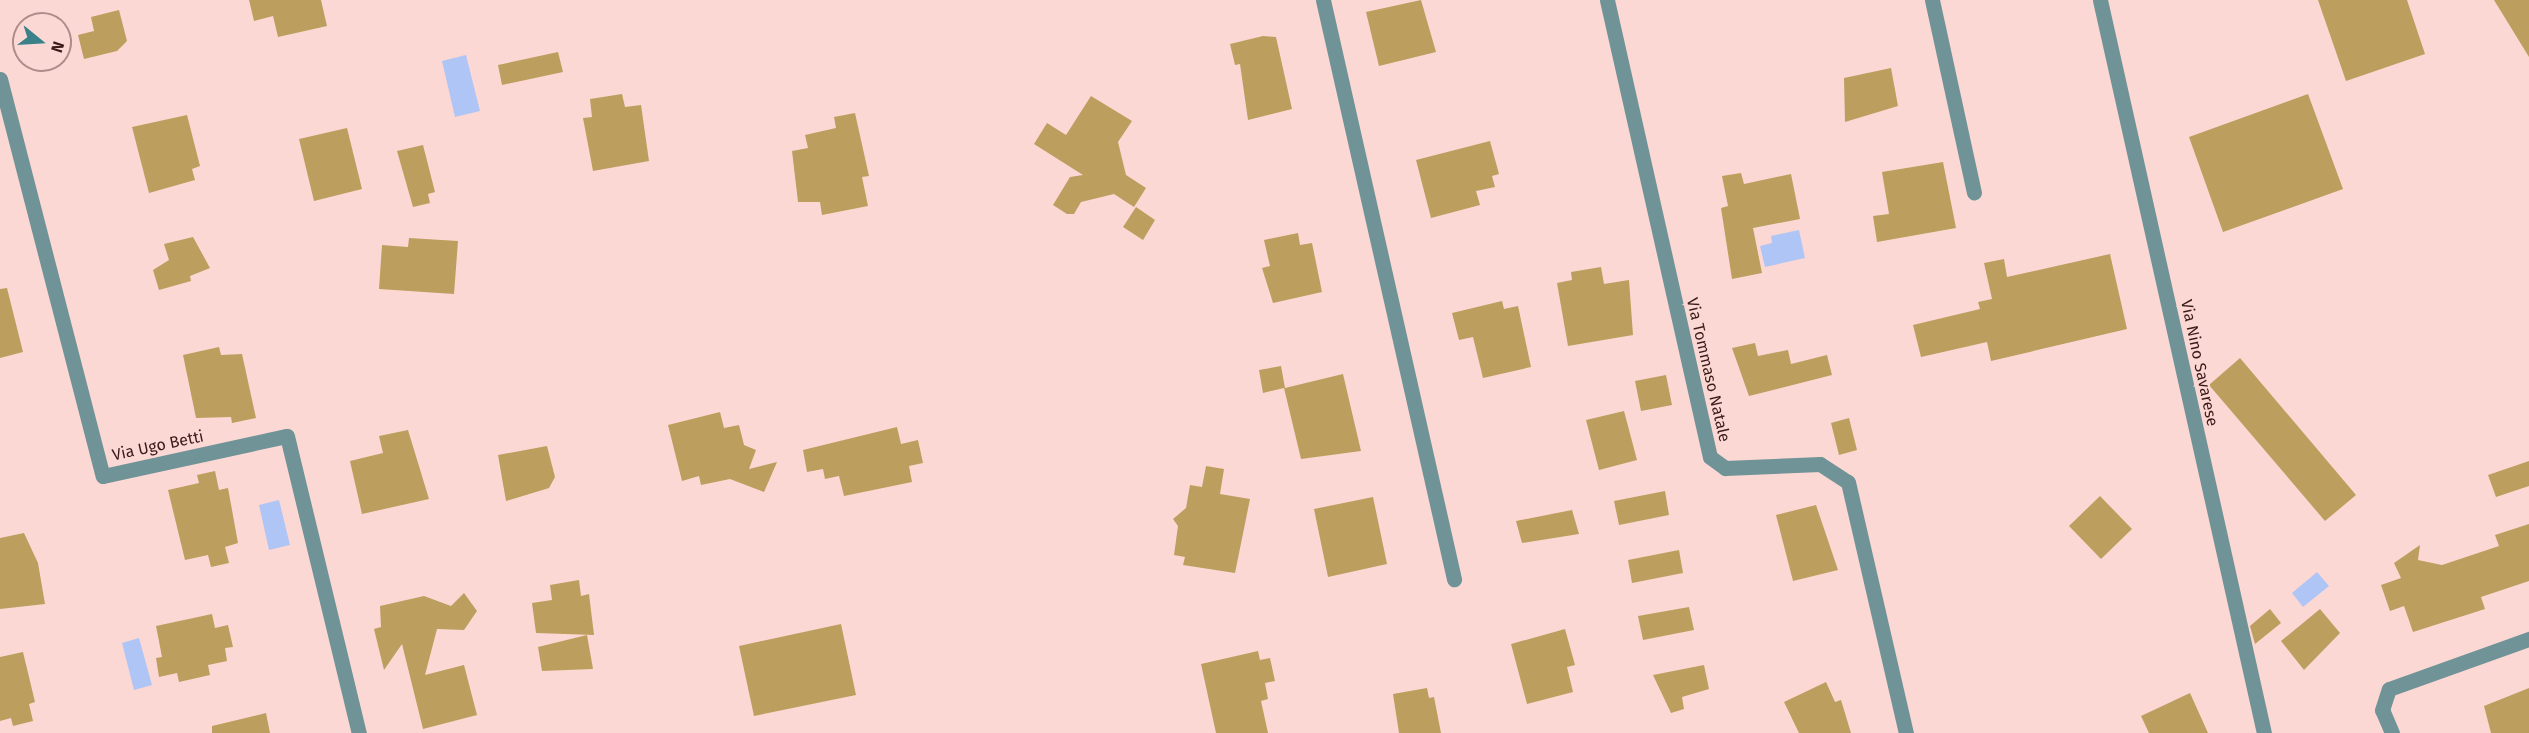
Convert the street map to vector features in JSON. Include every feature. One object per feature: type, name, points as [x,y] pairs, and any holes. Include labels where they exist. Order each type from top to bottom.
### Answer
[{"type":"street","points":[[1323,0],[1455,579]]},
{"type":"street","name":"Via Tommaso Natale","points":[[1607,0],[1710,457],[1725,468],[1820,464],[1848,482],[1906,733]]},
{"type":"street","points":[[1932,0],[1974,192]]},
{"type":"street","name":"Via Nino Savarese","points":[[2100,0],[2264,733]]},
{"type":"street","name":"Via Ugo Betti","points":[[0,79],[103,476],[287,436],[359,733]]},
{"type":"street","points":[[2392,733],[2382,702],[2396,684],[2529,639]]},
{"type":"water","points":[[466,55],[480,111],[455,117],[442,61]]},
{"type":"water","points":[[1799,230],[1805,258],[1765,267],[1760,246],[1772,243],[1771,236]]},
{"type":"water","points":[[279,500],[290,545],[269,550],[259,505]]},
{"type":"water","points":[[2317,572],[2329,586],[2303,607],[2292,593]]},
{"type":"water","points":[[139,638],[152,685],[134,690],[122,643]]},
{"type":"building","points":[[249,0],[321,0],[327,26],[278,37],[273,16],[254,21]]},
{"type":"building","points":[[1421,0],[1436,52],[1379,66],[1366,12]]},
{"type":"building","points":[[2318,0],[2407,0],[2425,54],[2346,81]]},
{"type":"building","points":[[2494,0],[2529,0],[2529,57]]},
{"type":"building","points":[[119,10],[127,41],[117,51],[84,59],[78,35],[94,31],[91,17]]},
{"type":"building","points":[[1263,36],[1276,37],[1292,109],[1248,120],[1240,64],[1235,65],[1230,44]]},
{"type":"building","points":[[558,52],[563,72],[502,85],[498,65]]},
{"type":"building","points":[[1891,68],[1898,106],[1845,122],[1844,78]]},
{"type":"building","points":[[622,94],[625,107],[641,105],[649,161],[593,171],[583,118],[592,117],[590,99]]},
{"type":"building","points":[[2308,94],[2343,189],[2223,232],[2189,137]]},
{"type":"building","points":[[1091,96],[1132,121],[1118,142],[1126,175],[1146,188],[1134,207],[1114,194],[1081,202],[1074,214],[1067,214],[1053,205],[1070,177],[1083,175],[1034,144],[1047,123],[1066,135]]},
{"type":"building","points":[[855,113],[869,176],[862,177],[868,206],[822,215],[820,202],[798,202],[792,151],[808,148],[805,135],[836,128],[834,117]]},
{"type":"building","points":[[187,115],[200,166],[192,169],[195,180],[149,193],[132,127]]},
{"type":"building","points":[[347,128],[362,189],[314,201],[299,139]]},
{"type":"building","points":[[1490,141],[1499,174],[1492,176],[1495,187],[1476,191],[1480,205],[1431,218],[1416,160]]},
{"type":"building","points":[[423,145],[435,192],[428,194],[430,203],[413,207],[397,151]]},
{"type":"building","points":[[1943,162],[1956,228],[1877,242],[1873,216],[1889,214],[1882,172]]},
{"type":"building","points":[[1741,173],[1744,184],[1791,174],[1800,219],[1753,228],[1762,273],[1732,279],[1721,208],[1728,206],[1722,176]]},
{"type":"building","points":[[1136,207],[1155,220],[1143,240],[1123,227]]},
{"type":"building","points":[[1298,233],[1300,245],[1312,243],[1322,292],[1273,303],[1262,268],[1270,266],[1264,240]]},
{"type":"building","points":[[193,237],[210,268],[190,276],[191,281],[159,290],[153,270],[169,260],[164,244]]},
{"type":"building","points":[[409,238],[458,241],[454,294],[379,289],[382,245],[408,247]]},
{"type":"building","points":[[2110,254],[2127,329],[1991,361],[1987,342],[1921,357],[1913,325],[1980,309],[1978,302],[1992,299],[1984,263],[2004,259],[2007,277]]},
{"type":"building","points":[[1601,267],[1604,284],[1629,280],[1633,335],[1568,346],[1557,283],[1572,280],[1571,272]]},
{"type":"building","points":[[7,288],[23,352],[0,358],[0,289]]},
{"type":"building","points":[[1502,301],[1504,309],[1518,306],[1531,367],[1483,378],[1473,337],[1459,340],[1452,313]]},
{"type":"building","points":[[1755,343],[1758,356],[1788,350],[1791,364],[1827,355],[1832,375],[1749,396],[1732,348]]},
{"type":"building","points":[[219,347],[221,355],[242,354],[256,418],[232,423],[231,417],[196,418],[183,355]]},
{"type":"building","points":[[2240,358],[2356,495],[2325,521],[2209,385]]},
{"type":"building","points":[[1281,366],[1285,388],[1343,374],[1361,451],[1301,459],[1284,388],[1263,393],[1259,370]]},
{"type":"building","points":[[1666,375],[1672,405],[1641,411],[1635,381]]},
{"type":"building","points":[[1624,411],[1637,460],[1599,470],[1586,420]]},
{"type":"building","points":[[720,412],[724,428],[739,425],[744,445],[756,450],[749,469],[777,462],[764,492],[730,479],[701,485],[699,476],[682,481],[668,425]]},
{"type":"building","points":[[1849,418],[1857,450],[1839,455],[1831,423]]},
{"type":"building","points":[[897,427],[901,444],[918,440],[923,463],[909,466],[912,482],[844,496],[839,476],[825,479],[823,469],[807,472],[803,450]]},
{"type":"building","points":[[408,430],[429,499],[362,514],[350,461],[383,453],[379,436]]},
{"type":"building","points":[[547,446],[555,477],[549,488],[506,501],[498,455]]},
{"type":"building","points":[[2529,461],[2529,486],[2496,497],[2488,475]]},
{"type":"building","points":[[1206,466],[1224,469],[1220,494],[1250,499],[1235,573],[1183,565],[1185,557],[1174,555],[1178,526],[1173,519],[1186,508],[1190,485],[1202,487]]},
{"type":"building","points":[[215,471],[219,490],[228,488],[238,543],[225,547],[229,563],[211,567],[208,555],[185,560],[168,490],[199,483],[197,475]]},
{"type":"building","points":[[1665,491],[1669,515],[1619,525],[1614,501]]},
{"type":"building","points":[[2100,496],[2132,529],[2101,559],[2069,526]]},
{"type":"building","points":[[1373,497],[1387,564],[1328,577],[1314,509]]},
{"type":"building","points":[[1816,505],[1838,570],[1793,581],[1776,515]]},
{"type":"building","points":[[1572,510],[1579,534],[1522,543],[1516,521]]},
{"type":"building","points":[[2529,524],[2529,581],[2481,597],[2485,609],[2413,632],[2404,606],[2390,611],[2381,585],[2401,578],[2394,563],[2420,545],[2418,560],[2442,565],[2499,546],[2495,535]]},
{"type":"building","points":[[24,533],[38,563],[45,604],[0,609],[0,538]]},
{"type":"building","points":[[1679,550],[1683,573],[1632,583],[1628,560]]},
{"type":"building","points":[[579,580],[581,596],[589,594],[594,635],[536,633],[532,603],[552,600],[550,585]]},
{"type":"building","points":[[464,593],[477,611],[464,630],[437,629],[425,675],[464,665],[477,715],[423,729],[402,644],[384,670],[374,629],[381,627],[380,606],[424,596],[451,606]]},
{"type":"building","points":[[1689,607],[1694,630],[1643,640],[1638,616]]},
{"type":"building","points":[[2270,609],[2281,623],[2255,644],[2250,626]]},
{"type":"building","points":[[2320,609],[2340,633],[2304,670],[2281,641]]},
{"type":"building","points":[[212,614],[215,628],[228,625],[233,647],[225,648],[227,661],[208,665],[210,675],[179,682],[177,673],[159,677],[156,658],[162,657],[156,626]]},
{"type":"building","points":[[841,624],[856,695],[754,716],[739,646]]},
{"type":"building","points":[[1565,629],[1575,665],[1567,667],[1573,692],[1527,704],[1511,644]]},
{"type":"building","points":[[587,635],[593,669],[542,671],[538,647]]},
{"type":"building","points":[[1258,651],[1260,660],[1270,658],[1275,681],[1265,683],[1268,699],[1261,701],[1268,733],[1216,733],[1201,664]]},
{"type":"building","points":[[23,652],[35,702],[29,704],[33,721],[13,726],[11,718],[0,721],[0,657]]},
{"type":"building","points":[[1704,665],[1709,689],[1682,697],[1684,709],[1671,713],[1653,675]]},
{"type":"building","points":[[1826,682],[1835,702],[1841,700],[1851,733],[1799,733],[1784,702]]},
{"type":"building","points":[[1427,688],[1429,698],[1434,697],[1441,733],[1399,733],[1393,694]]},
{"type":"building","points":[[2529,688],[2529,733],[2491,733],[2484,706]]},
{"type":"building","points":[[2190,693],[2208,733],[2149,733],[2141,716]]},
{"type":"building","points":[[266,713],[270,733],[212,733],[212,726]]}]
